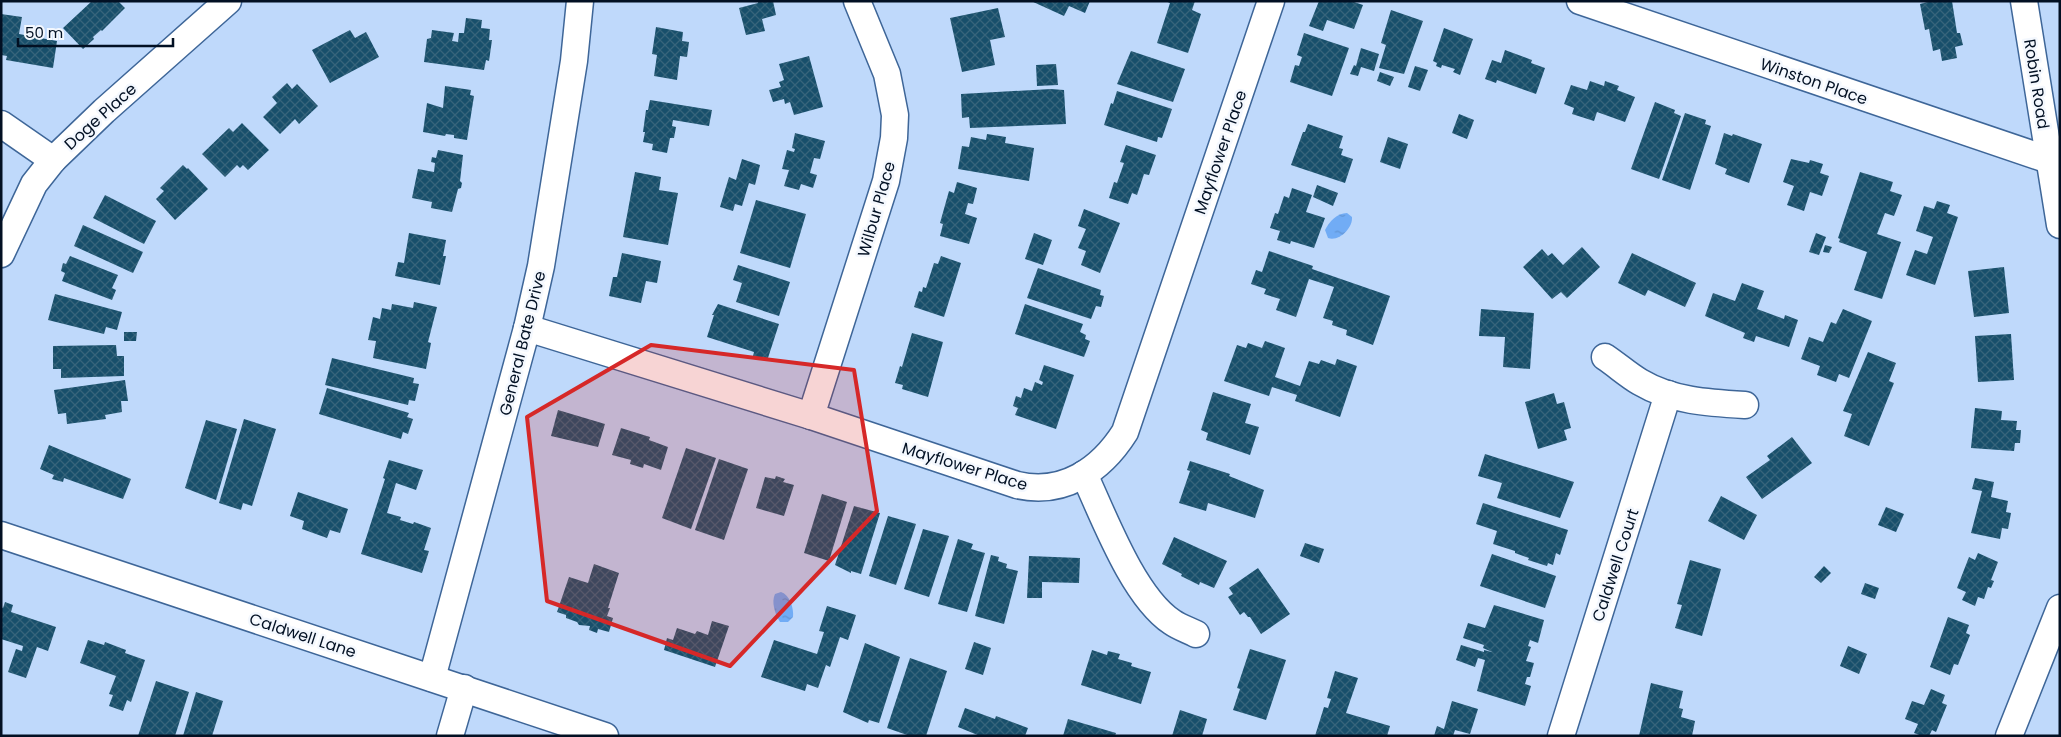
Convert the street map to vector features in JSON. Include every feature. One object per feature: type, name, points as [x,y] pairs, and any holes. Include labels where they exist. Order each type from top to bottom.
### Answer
[{"type":"street","name":"Doge Place","points":[[1,254],[34,184],[53,160],[104,110],[228,1]]},
{"type":"street","name":"General Bate Drive","points":[[432,678],[527,328],[541,266],[562,143],[580,1]]},
{"type":"street","name":"Wilbur Place","points":[[811,416],[886,181],[894,138],[895,115],[887,74],[857,1]]},
{"type":"street","name":"Mayflower Place","points":[[527,328],[811,416],[1028,488],[1047,488],[1064,484],[1084,474],[1107,457],[1125,432],[1271,1]]},
{"type":"street","name":"Winston Place","points":[[1580,1],[2049,160]]},
{"type":"street","name":"Robin Road","points":[[2024,1],[2060,225]]},
{"type":"street","points":[[1,124],[53,160]]},
{"type":"street","points":[[1605,357],[1640,382],[1668,394],[1698,401],[1745,405]]},
{"type":"street","name":"Caldwell Court","points":[[1561,736],[1668,394]]},
{"type":"street","points":[[1084,474],[1136,583],[1163,615],[1172,622],[1196,634]]},
{"type":"street","name":"Caldwell Lane","points":[[1,535],[606,736]]},
{"type":"street","points":[[2009,736],[2060,608]]},
{"type":"street","points":[[450,736],[464,688]]},
{"type":"highlighted area","points":[[651,345],[854,370],[877,511],[730,666],[547,601],[527,417]]},
{"type":"water","points":[[1347,213],[1352,217],[1348,230],[1337,238],[1328,238],[1325,230],[1329,224],[1337,216]]},
{"type":"water","points":[[781,592],[789,599],[793,610],[793,617],[788,622],[780,622],[774,608],[775,594]]},
{"type":"building","points":[[92,1],[118,1],[125,8],[102,31],[93,37],[94,39],[83,49],[63,28]]},
{"type":"building","points":[[758,1],[773,1],[776,15],[762,19],[765,31],[746,35],[739,8],[758,3]]},
{"type":"building","points":[[1031,1],[1090,1],[1085,13],[1069,6],[1064,16]]},
{"type":"building","points":[[1165,1],[1195,1],[1192,10],[1201,14],[1188,53],[1157,43],[1170,3]]},
{"type":"building","points":[[1319,1],[1351,1],[1363,5],[1354,29],[1327,20],[1323,31],[1309,26]]},
{"type":"building","points":[[1931,1],[1952,1],[1957,33],[1960,33],[1963,45],[1955,47],[1957,58],[1942,61],[1940,49],[1933,51],[1929,29],[1925,30],[1920,4]]},
{"type":"building","points":[[998,8],[1005,37],[990,40],[995,65],[962,72],[950,18]]},
{"type":"building","points":[[1391,10],[1423,21],[1404,74],[1379,68],[1386,45],[1381,43]]},
{"type":"building","points":[[1,14],[22,17],[19,34],[57,41],[53,68],[6,60],[7,56],[1,55]]},
{"type":"building","points":[[466,18],[482,20],[481,28],[490,29],[489,40],[492,40],[489,61],[486,60],[484,70],[424,62],[427,39],[431,38],[432,30],[454,33],[452,41],[458,42],[459,33],[464,33]]},
{"type":"building","points":[[656,27],[683,32],[682,41],[689,42],[687,57],[680,56],[677,80],[654,76],[657,55],[652,54]]},
{"type":"building","points":[[1444,28],[1473,39],[1460,75],[1453,72],[1455,69],[1442,65],[1441,68],[1436,66],[1437,63],[1433,61]]},
{"type":"building","points":[[350,30],[355,38],[366,32],[379,57],[330,83],[312,50]]},
{"type":"building","points":[[1304,33],[1349,48],[1332,96],[1290,82],[1295,65],[1299,66],[1302,57],[1297,55]]},
{"type":"building","points":[[1361,48],[1379,54],[1374,71],[1361,67],[1358,76],[1350,74],[1354,65],[1356,66]]},
{"type":"building","points":[[1505,50],[1532,60],[1531,63],[1545,68],[1536,94],[1497,80],[1496,83],[1485,79],[1492,60],[1501,63]]},
{"type":"building","points":[[1131,51],[1185,69],[1173,102],[1117,84]]},
{"type":"building","points":[[809,56],[823,107],[794,115],[790,102],[785,104],[784,99],[773,102],[769,90],[781,87],[779,82],[784,80],[779,64]]},
{"type":"building","points":[[1056,64],[1058,85],[1037,86],[1036,65]]},
{"type":"building","points":[[1415,66],[1428,70],[1420,91],[1408,87]]},
{"type":"building","points":[[1380,72],[1394,77],[1390,86],[1377,81]]},
{"type":"building","points":[[1590,81],[1604,86],[1605,81],[1619,86],[1617,90],[1635,97],[1625,122],[1597,112],[1594,121],[1572,114],[1574,108],[1564,104],[1571,85],[1587,90]]},
{"type":"building","points":[[287,83],[292,89],[297,84],[318,106],[299,124],[295,119],[280,134],[263,117],[277,103],[272,97]]},
{"type":"building","points":[[445,86],[471,90],[470,95],[474,96],[467,140],[454,138],[454,135],[446,134],[445,136],[423,132],[427,103],[443,108]]},
{"type":"building","points":[[1051,89],[1064,90],[1066,124],[970,128],[969,117],[962,118],[961,94]]},
{"type":"building","points":[[1117,91],[1172,109],[1162,138],[1158,137],[1157,142],[1104,125]]},
{"type":"building","points":[[650,100],[712,110],[709,126],[673,120],[672,126],[676,127],[674,138],[670,138],[667,153],[652,150],[653,144],[643,142],[646,110],[648,110]]},
{"type":"building","points":[[1655,102],[1675,110],[1674,113],[1681,116],[1659,179],[1631,169]]},
{"type":"building","points":[[1685,113],[1706,120],[1705,124],[1711,126],[1690,190],[1662,180]]},
{"type":"building","points":[[1459,114],[1474,120],[1467,139],[1452,133]]},
{"type":"building","points":[[242,123],[269,150],[248,170],[243,165],[240,168],[237,165],[225,177],[202,154],[229,128],[233,132]]},
{"type":"building","points":[[1308,124],[1343,136],[1339,148],[1343,149],[1341,155],[1353,159],[1345,183],[1291,165],[1303,132],[1305,132]]},
{"type":"building","points":[[795,133],[825,141],[820,159],[814,158],[810,173],[817,175],[813,188],[801,184],[799,190],[784,186],[789,170],[782,169],[787,150],[794,152],[795,149],[792,148]]},
{"type":"building","points":[[1724,133],[1732,136],[1733,134],[1762,144],[1749,183],[1725,174],[1727,169],[1715,164]]},
{"type":"building","points":[[987,134],[1006,137],[1005,143],[1034,148],[1029,181],[958,169],[962,146],[969,147],[971,137],[986,140]]},
{"type":"building","points":[[1388,137],[1408,144],[1400,169],[1380,162]]},
{"type":"building","points":[[1126,145],[1156,155],[1149,175],[1144,174],[1137,195],[1132,193],[1128,204],[1109,198],[1114,182],[1117,183],[1124,163],[1120,162]]},
{"type":"building","points":[[438,150],[463,155],[460,181],[462,183],[461,188],[458,189],[452,212],[431,208],[432,202],[412,198],[418,169],[434,172],[435,163],[431,162],[432,157],[436,158]]},
{"type":"building","points":[[742,159],[760,165],[755,185],[749,183],[742,206],[735,204],[733,211],[720,207],[729,177],[736,180]]},
{"type":"building","points":[[1791,159],[1809,163],[1810,160],[1823,164],[1820,173],[1829,176],[1822,196],[1810,192],[1804,211],[1787,205],[1794,186],[1783,182]]},
{"type":"building","points":[[183,165],[208,189],[175,220],[156,199],[164,191],[160,188]]},
{"type":"building","points":[[635,172],[661,177],[659,190],[678,193],[668,245],[623,237]]},
{"type":"building","points":[[1860,172],[1893,182],[1890,191],[1902,195],[1894,216],[1885,213],[1877,234],[1901,242],[1882,299],[1854,290],[1867,252],[1839,242],[1840,239],[1838,238]]},
{"type":"building","points":[[957,182],[977,188],[973,204],[968,203],[965,214],[977,218],[969,244],[940,236],[943,224],[940,223],[949,191],[954,193]]},
{"type":"building","points":[[1317,185],[1338,193],[1333,206],[1313,197]]},
{"type":"building","points":[[1292,188],[1312,195],[1306,212],[1325,218],[1314,248],[1291,241],[1290,244],[1277,240],[1280,231],[1270,228],[1275,213],[1278,214],[1284,196],[1289,198]]},
{"type":"building","points":[[105,195],[156,221],[144,244],[93,218]]},
{"type":"building","points":[[756,200],[806,214],[790,268],[740,253]]},
{"type":"building","points":[[1937,201],[1950,205],[1947,213],[1958,217],[1935,285],[1906,275],[1915,250],[1927,254],[1933,237],[1916,231],[1924,206],[1934,209]]},
{"type":"building","points":[[1084,209],[1120,223],[1100,273],[1081,265],[1086,251],[1078,248],[1086,229],[1078,226]]},
{"type":"building","points":[[83,225],[143,252],[133,273],[74,246]]},
{"type":"building","points":[[409,233],[446,240],[443,256],[446,256],[440,285],[395,276],[398,262],[404,263]]},
{"type":"building","points":[[1034,233],[1052,240],[1043,265],[1025,259]]},
{"type":"building","points":[[1816,233],[1826,237],[1819,255],[1809,252]]},
{"type":"building","points":[[1825,245],[1832,247],[1829,253],[1823,252]]},
{"type":"building","points":[[1582,247],[1600,267],[1567,298],[1561,292],[1552,299],[1523,267],[1542,249],[1548,256],[1552,253],[1563,265]]},
{"type":"building","points":[[1269,251],[1313,266],[1312,269],[1390,296],[1373,345],[1346,335],[1347,330],[1332,325],[1333,321],[1323,318],[1334,287],[1309,279],[1296,317],[1276,310],[1280,299],[1264,294],[1266,289],[1251,284],[1256,270],[1262,272]]},
{"type":"building","points":[[622,253],[661,261],[657,283],[646,281],[641,303],[609,296],[613,277],[617,277]]},
{"type":"building","points":[[1632,253],[1696,283],[1685,307],[1648,290],[1645,296],[1618,283]]},
{"type":"building","points":[[70,256],[118,275],[112,288],[116,290],[112,300],[62,281],[65,273],[61,271],[63,263],[66,264]]},
{"type":"building","points":[[941,256],[961,263],[944,317],[914,307],[919,291],[922,292],[923,287],[926,288],[934,263],[938,264]]},
{"type":"building","points":[[738,265],[790,282],[779,316],[736,302],[742,283],[733,280]]},
{"type":"building","points":[[2004,267],[2009,313],[1974,317],[1968,271]]},
{"type":"building","points":[[1038,268],[1101,290],[1100,295],[1104,296],[1101,307],[1096,306],[1091,319],[1027,298]]},
{"type":"building","points":[[1742,283],[1764,291],[1757,309],[1784,319],[1785,315],[1798,320],[1789,347],[1756,336],[1754,342],[1743,338],[1745,333],[1705,316],[1713,293],[1735,301]]},
{"type":"building","points":[[55,294],[122,312],[117,330],[106,327],[104,334],[48,320]]},
{"type":"building","points":[[414,302],[437,307],[428,342],[431,343],[426,369],[373,358],[376,341],[368,340],[373,317],[380,319],[382,308],[391,310],[392,304],[413,308]]},
{"type":"building","points":[[718,304],[779,324],[767,361],[753,356],[754,352],[707,337],[714,315],[712,315]]},
{"type":"building","points":[[1025,304],[1083,324],[1080,332],[1086,335],[1085,339],[1090,341],[1084,357],[1015,334]]},
{"type":"building","points":[[1481,309],[1534,313],[1530,369],[1503,367],[1505,337],[1479,336]]},
{"type":"building","points":[[1843,309],[1872,321],[1849,378],[1839,374],[1836,382],[1817,375],[1820,366],[1801,359],[1809,337],[1823,342],[1831,322],[1836,324]]},
{"type":"building","points":[[124,332],[137,332],[136,341],[124,341]]},
{"type":"building","points":[[912,333],[943,342],[928,397],[902,389],[903,385],[895,383]]},
{"type":"building","points":[[2011,334],[2014,380],[1978,382],[1975,336]]},
{"type":"building","points":[[1265,341],[1285,348],[1275,377],[1300,386],[1309,361],[1319,364],[1321,360],[1335,365],[1337,359],[1357,366],[1340,417],[1295,401],[1297,395],[1272,387],[1269,396],[1224,381],[1237,345],[1246,348],[1248,343],[1262,348]]},
{"type":"building","points":[[116,345],[117,356],[124,356],[124,376],[61,378],[61,369],[53,369],[53,346]]},
{"type":"building","points":[[1868,352],[1896,363],[1889,381],[1894,383],[1869,446],[1844,436],[1852,414],[1843,411]]},
{"type":"building","points":[[332,358],[414,378],[413,383],[419,384],[415,401],[409,400],[408,405],[325,385]]},
{"type":"building","points":[[1044,365],[1074,375],[1056,429],[1015,415],[1018,408],[1013,406],[1016,396],[1021,398],[1024,388],[1032,391],[1035,382],[1042,385],[1043,382],[1039,380]]},
{"type":"building","points":[[125,380],[128,401],[121,401],[122,412],[105,415],[106,419],[67,424],[66,413],[58,414],[54,390]]},
{"type":"building","points":[[327,388],[409,413],[407,417],[413,419],[408,434],[403,432],[401,439],[319,414]]},
{"type":"building","points":[[1213,392],[1251,404],[1245,423],[1259,427],[1250,455],[1206,440],[1208,433],[1201,430]]},
{"type":"building","points":[[1554,393],[1557,404],[1564,402],[1571,428],[1564,430],[1567,440],[1538,449],[1525,402]]},
{"type":"building","points":[[1975,408],[2002,411],[2001,420],[2017,421],[2016,430],[2021,430],[2020,443],[2015,443],[2014,451],[1971,448]]},
{"type":"building","points":[[558,410],[605,424],[598,447],[551,436]]},
{"type":"building","points":[[244,419],[276,429],[252,506],[243,503],[241,510],[219,503]]},
{"type":"building","points":[[206,420],[237,429],[216,500],[185,488]]},
{"type":"building","points":[[621,428],[650,437],[649,440],[668,447],[661,470],[644,464],[643,468],[630,464],[631,460],[612,455]]},
{"type":"building","points":[[1792,437],[1812,463],[1762,499],[1746,477],[1770,460],[1767,456]]},
{"type":"building","points":[[49,445],[131,479],[123,499],[64,478],[63,482],[52,479],[54,475],[40,469]]},
{"type":"building","points":[[686,448],[716,458],[691,529],[662,518]]},
{"type":"building","points":[[1485,454],[1574,482],[1560,518],[1497,498],[1502,483],[1478,476]]},
{"type":"building","points":[[719,459],[748,469],[724,540],[695,530]]},
{"type":"building","points":[[389,460],[423,470],[416,490],[396,483],[387,513],[401,517],[400,520],[413,524],[414,522],[431,528],[424,550],[429,551],[422,573],[361,554],[385,479],[383,478]]},
{"type":"building","points":[[1190,461],[1230,474],[1229,476],[1264,490],[1255,518],[1208,503],[1206,511],[1179,503],[1190,471],[1187,470]]},
{"type":"building","points":[[776,476],[785,479],[783,482],[794,485],[784,516],[756,508],[765,477],[775,479]]},
{"type":"building","points":[[1975,478],[1994,482],[1991,497],[2008,501],[2006,512],[2011,513],[2008,529],[2002,528],[2000,539],[1971,533],[1982,491],[1972,489]]},
{"type":"building","points":[[298,492],[348,509],[340,533],[330,530],[327,538],[302,529],[304,521],[290,516]]},
{"type":"building","points":[[822,494],[847,502],[829,561],[804,553]]},
{"type":"building","points":[[1721,496],[1757,515],[1744,540],[1708,521]]},
{"type":"building","points":[[1483,503],[1568,530],[1560,555],[1556,553],[1553,565],[1548,563],[1547,566],[1528,560],[1529,558],[1515,553],[1515,551],[1493,544],[1497,531],[1476,524]]},
{"type":"building","points":[[854,506],[880,513],[861,574],[851,571],[851,573],[835,565]]},
{"type":"building","points":[[1886,507],[1904,514],[1896,532],[1878,525]]},
{"type":"building","points":[[888,516],[916,524],[896,585],[869,576]]},
{"type":"building","points":[[923,529],[949,536],[929,597],[904,589]]},
{"type":"building","points":[[1174,537],[1227,561],[1214,588],[1200,582],[1199,585],[1162,564]]},
{"type":"building","points":[[958,539],[973,544],[971,549],[985,553],[967,612],[938,604]]},
{"type":"building","points":[[1305,543],[1324,549],[1319,563],[1300,556]]},
{"type":"building","points":[[1978,553],[1998,562],[1991,580],[1994,581],[1991,588],[1988,587],[1984,599],[1978,597],[1975,606],[1962,600],[1966,592],[1957,588],[1969,557],[1975,560]]},
{"type":"building","points":[[1492,554],[1556,576],[1545,608],[1480,586]]},
{"type":"building","points":[[991,555],[999,557],[998,561],[1007,564],[1006,568],[1018,571],[1004,624],[975,616]]},
{"type":"building","points":[[1029,556],[1080,558],[1079,583],[1042,582],[1042,598],[1027,598]]},
{"type":"building","points":[[1690,560],[1721,569],[1702,636],[1675,628],[1682,605],[1677,604]]},
{"type":"building","points":[[594,564],[619,573],[608,608],[610,608],[607,616],[613,618],[609,632],[598,629],[597,633],[589,630],[590,626],[579,625],[577,622],[566,618],[566,615],[557,612],[569,577],[588,583]]},
{"type":"building","points":[[1824,566],[1831,573],[1821,583],[1814,577]]},
{"type":"building","points":[[1258,568],[1290,614],[1261,634],[1250,617],[1244,612],[1240,615],[1228,597],[1233,594],[1229,588]]},
{"type":"building","points":[[1865,583],[1879,588],[1875,599],[1861,594]]},
{"type":"building","points":[[5,602],[13,605],[11,612],[56,627],[48,651],[37,647],[26,678],[8,672],[16,649],[22,651],[23,646],[1,639],[1,607],[3,608]]},
{"type":"building","points":[[1494,605],[1544,620],[1538,643],[1530,640],[1528,646],[1531,647],[1526,661],[1534,663],[1530,677],[1527,677],[1525,684],[1531,686],[1525,706],[1477,691],[1485,660],[1478,658],[1475,667],[1456,660],[1461,645],[1484,652],[1484,650],[1492,652],[1483,648],[1484,645],[1463,638],[1468,623],[1485,628]]},
{"type":"building","points":[[827,606],[856,615],[848,640],[840,637],[830,667],[826,665],[818,688],[807,684],[805,691],[761,677],[774,640],[817,654],[824,632],[819,631]]},
{"type":"building","points":[[1948,617],[1969,625],[1966,633],[1970,635],[1958,665],[1954,664],[1950,675],[1930,667]]},
{"type":"building","points":[[712,621],[729,626],[715,667],[664,650],[667,638],[673,640],[677,628],[695,634],[697,631],[708,635]]},
{"type":"building","points":[[88,640],[104,645],[105,642],[126,650],[125,653],[145,660],[131,702],[127,700],[123,711],[109,706],[113,695],[109,694],[116,676],[80,663]]},
{"type":"building","points":[[974,642],[991,648],[983,675],[965,669]]},
{"type":"building","points":[[865,643],[900,657],[879,723],[869,720],[868,723],[843,712]]},
{"type":"building","points":[[1848,646],[1867,654],[1859,674],[1840,666]]},
{"type":"building","points":[[1250,649],[1286,660],[1266,720],[1233,710],[1240,689],[1237,688]]},
{"type":"building","points":[[1092,650],[1107,655],[1108,651],[1120,654],[1118,659],[1132,663],[1131,666],[1151,672],[1141,704],[1081,685]]},
{"type":"building","points":[[910,658],[947,671],[926,736],[910,736],[887,728]]},
{"type":"building","points":[[1335,671],[1358,678],[1346,713],[1390,726],[1387,736],[1315,736],[1324,707],[1328,708],[1331,699],[1327,698]]},
{"type":"building","points":[[156,681],[189,692],[175,736],[138,736]]},
{"type":"building","points":[[1651,683],[1683,691],[1679,708],[1683,709],[1681,717],[1695,721],[1692,736],[1639,736]]},
{"type":"building","points":[[1931,689],[1945,695],[1942,703],[1947,705],[1936,732],[1932,730],[1929,736],[1922,736],[1914,733],[1918,724],[1905,719],[1912,701],[1924,705]]},
{"type":"building","points":[[196,692],[223,701],[212,736],[183,736]]},
{"type":"building","points":[[1452,701],[1478,709],[1470,734],[1455,730],[1453,736],[1434,736],[1437,726],[1444,729]]},
{"type":"building","points":[[965,708],[995,719],[996,716],[1028,728],[1025,736],[980,736],[958,727]]},
{"type":"building","points":[[1180,710],[1207,719],[1202,736],[1172,736]]},
{"type":"building","points":[[1068,719],[1116,733],[1115,736],[1063,736]]}]
